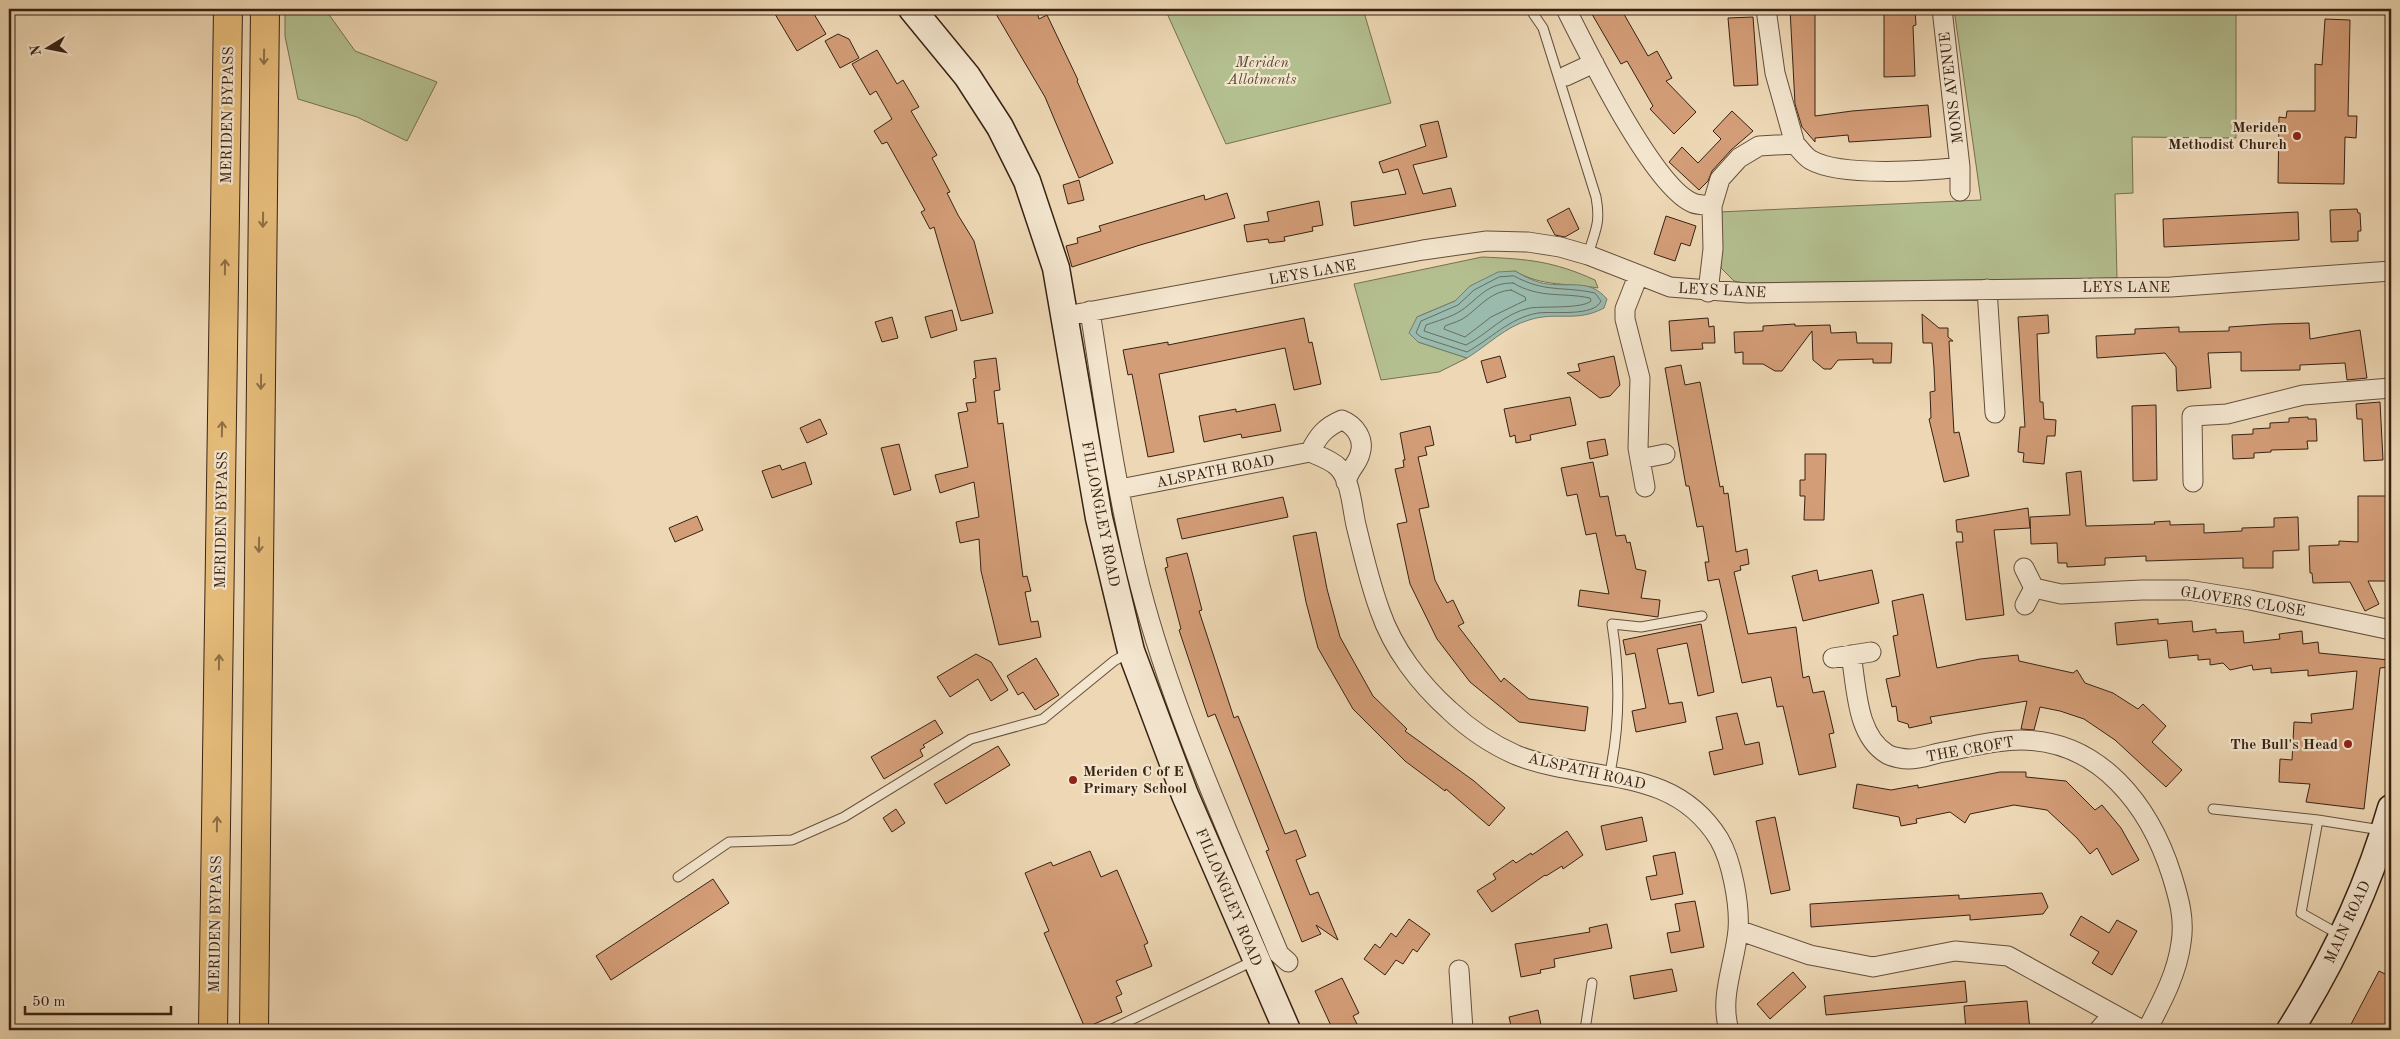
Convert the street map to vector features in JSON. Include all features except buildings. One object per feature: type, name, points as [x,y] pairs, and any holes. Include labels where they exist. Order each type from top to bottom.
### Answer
[{"type":"highway","name":"MERIDEN BYPASS","points":[[214,1030],[228,9]]},
{"type":"highway","points":[[254,1030],[265,9]]},
{"type":"main road","name":"FILLONGLEY ROAD","points":[[912,9],[967,76],[1000,128],[1027,181],[1056,268],[1078,313],[1099,518],[1131,651],[1185,795],[1287,1030]]},
{"type":"main road","name":"MAIN ROAD","points":[[2290,1030],[2343,936],[2375,862],[2388,819]]},
{"type":"street","points":[[1566,9],[1629,125],[1658,170],[1680,194],[1692,203],[1712,206]]},
{"type":"street","points":[[1766,9],[1775,73],[1795,144],[1811,160],[1838,168],[1873,171],[1934,170],[1960,167]]},
{"type":"street","name":"MONS AVENUE","points":[[1942,9],[1960,167],[1960,191]]},
{"type":"street","points":[[1566,76],[1594,62]]},
{"type":"street","points":[[1708,292],[1713,249],[1712,206],[1720,179],[1739,158],[1758,146],[1795,144]]},
{"type":"street","name":"LEYS LANE","points":[[1078,313],[1151,302],[1423,250],[1487,241],[1528,242],[1588,255],[1670,287],[1708,292],[1864,292],[2171,287],[2391,272]]},
{"type":"street","points":[[1638,276],[1625,309],[1625,319],[1640,378],[1638,448],[1645,487]]},
{"type":"street","points":[[1987,289],[1995,413]]},
{"type":"street","name":"FILLONGLEY ROAD","points":[[1078,313],[1120,489],[1140,586],[1168,678],[1195,751],[1279,954],[1288,962]]},
{"type":"street","points":[[2193,482],[2192,416],[2227,414],[2284,398],[2303,395],[2391,388]]},
{"type":"street","points":[[1310,452],[1318,435],[1330,425],[1342,420],[1351,423],[1358,432],[1361,444],[1360,455],[1348,471],[1346,482]]},
{"type":"street","name":"ALSPATH ROAD","points":[[1120,489],[1310,452],[1339,468],[1346,482],[1360,543],[1380,612],[1395,644],[1421,680],[1448,710],[1481,737],[1517,755],[1558,767],[1637,781],[1664,789],[1681,799],[1706,821],[1720,841],[1734,889],[1738,930],[1727,988],[1726,1016],[1729,1030]]},
{"type":"street","points":[[1640,459],[1664,454]]},
{"type":"street","name":"GLOVERS CLOSE","points":[[2024,568],[2030,596],[2142,590],[2188,590],[2250,600],[2391,630]]},
{"type":"street","name":"THE CROFT","points":[[1871,652],[1842,657],[1863,726],[1876,746],[1889,756],[1909,760],[1991,742],[2021,740],[2052,743],[2082,754],[2108,771],[2136,803],[2161,843],[2182,912],[2181,943],[2170,984],[2147,1030]]},
{"type":"street","points":[[1738,930],[1810,955],[1874,967],[1955,950],[2008,956],[2142,1030]]},
{"type":"street","points":[[1459,970],[1463,1030]]},
{"type":"street","points":[[2099,1030],[2113,1014]]},
{"type":"lane","points":[[1530,9],[1543,28],[1596,197],[1599,214],[1598,227],[1588,255]]},
{"type":"lane","points":[[1609,777],[1616,746],[1616,653],[1612,624],[1641,627],[1702,616]]},
{"type":"lane","points":[[678,877],[729,842],[792,840],[844,817],[971,739],[1043,719],[1114,661],[1131,651]]},
{"type":"lane","points":[[2213,809],[2318,820],[2388,819]]},
{"type":"lane","points":[[2318,820],[2301,913],[2343,936]]},
{"type":"lane","points":[[1110,1030],[1256,960]]},
{"type":"lane","points":[[1586,1030],[1592,982]]},
{"type":"green space","points":[[285,9],[325,9],[355,51],[437,82],[407,141],[357,117],[298,99],[285,36]]},
{"type":"green space","name":"Meriden Allotments","points":[[1165,9],[1363,9],[1391,103],[1226,144]]},
{"type":"green space","points":[[1954,9],[2236,9],[2236,138],[2132,137],[2133,193],[2115,194],[2117,278],[1743,283],[1734,281],[1721,268],[1719,212],[1981,200]]},
{"type":"green space","points":[[1482,257],[1527,260],[1553,265],[1595,280],[1598,288],[1535,280],[1515,271],[1470,286],[1455,301],[1417,317],[1418,342],[1467,358],[1439,372],[1381,380],[1354,284]]},
{"type":"water","points":[[1515,271],[1544,283],[1587,286],[1601,293],[1607,299],[1604,308],[1584,315],[1549,316],[1520,323],[1467,358],[1418,342],[1409,333],[1417,317],[1455,301],[1470,286],[1498,272]]},
{"type":"place","name":"Meriden Methodist Church","points":[[2297,136]]},
{"type":"place","name":"The Bull's Head","points":[[2348,744]]},
{"type":"place","name":"Meriden C of E Primary School","points":[[1073,780]]}]
